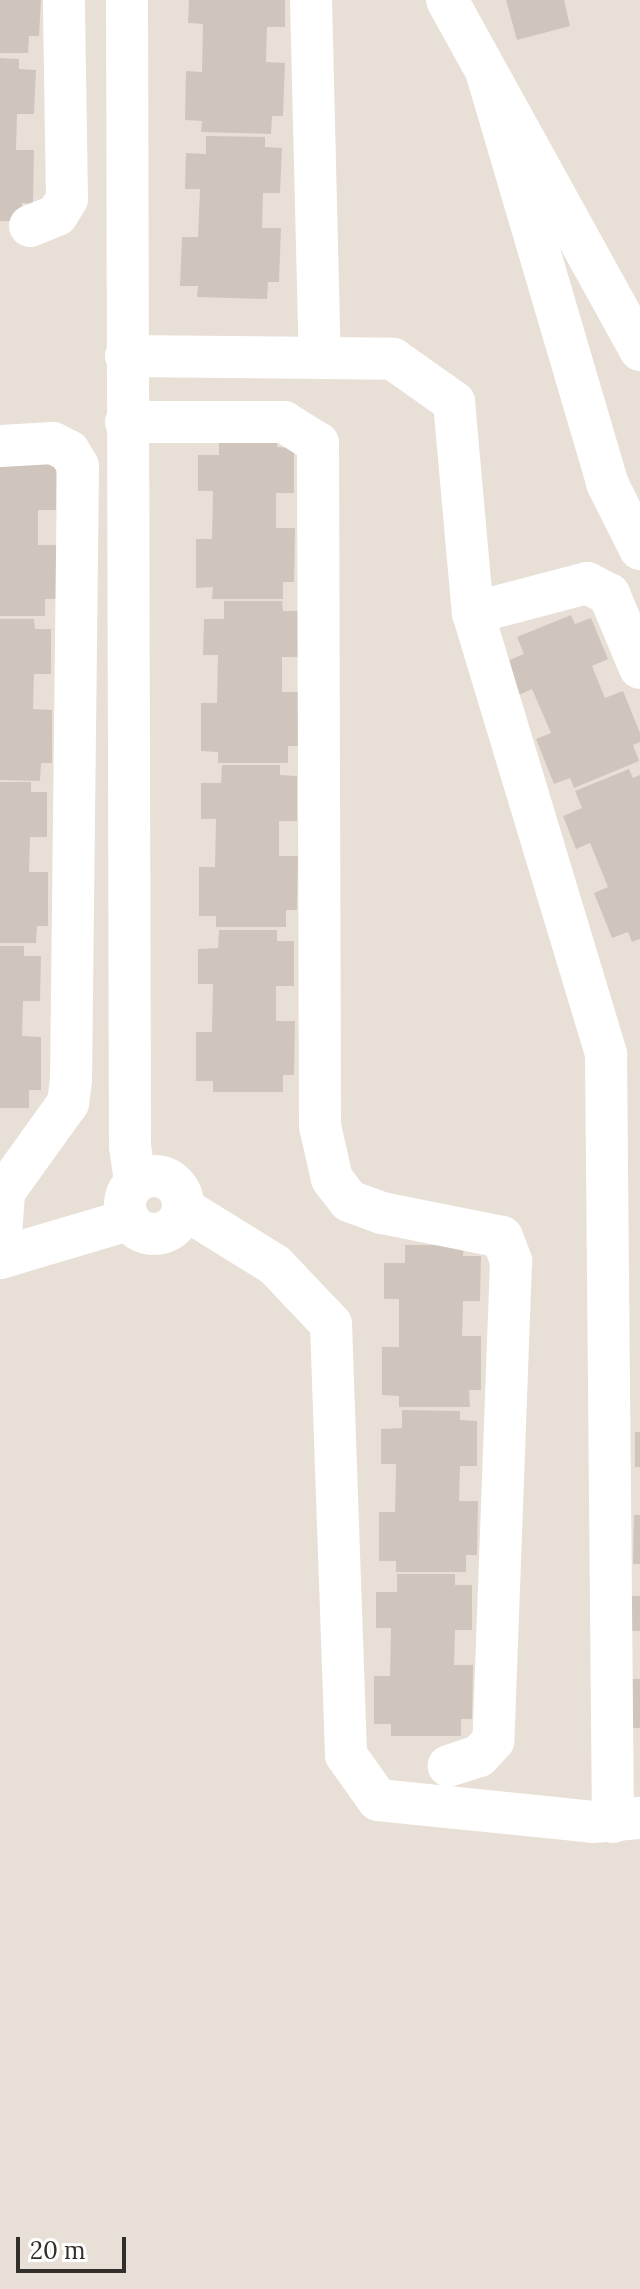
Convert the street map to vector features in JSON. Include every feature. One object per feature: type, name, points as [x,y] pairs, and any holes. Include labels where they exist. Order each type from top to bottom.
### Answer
[{"type":"street","points":[[30,226],[57,215],[67,199],[64,0]]},
{"type":"street","points":[[127,0],[126,422],[131,1201]]},
{"type":"street","points":[[311,0],[320,358]]},
{"type":"street","points":[[447,0],[640,350]]},
{"type":"street","points":[[487,74],[607,483],[640,549]]},
{"type":"street","points":[[0,446],[53,443],[69,451],[78,466],[71,1080],[68,1103],[4,1192],[0,1256],[131,1201],[163,1177],[178,1190],[183,1208],[275,1265],[331,1324],[346,1755],[378,1800],[627,1820],[623,1054],[473,613],[454,402],[393,359],[126,356]]},
{"type":"street","points":[[126,422],[284,422],[318,443],[320,1126],[332,1179],[349,1201],[382,1213],[502,1237],[511,1261],[493,1741],[479,1756],[449,1766]]},
{"type":"street","points":[[473,613],[587,583],[609,594],[640,668]]},
{"type":"building","points":[[0,0],[41,0],[39,36],[29,36],[28,53],[0,53]]},
{"type":"building","points":[[189,0],[285,0],[285,27],[267,27],[266,62],[285,63],[283,116],[272,116],[271,134],[201,132],[202,121],[185,120],[186,71],[202,72],[203,24],[188,23]]},
{"type":"building","points":[[506,0],[564,0],[570,26],[517,40]]},
{"type":"building","points":[[0,58],[19,59],[19,69],[36,70],[34,114],[17,114],[16,150],[34,150],[33,204],[22,203],[21,221],[0,221]]},
{"type":"building","points":[[206,136],[265,137],[265,147],[282,148],[280,193],[263,193],[262,228],[281,228],[279,282],[268,282],[267,299],[197,297],[198,286],[180,286],[182,237],[198,237],[200,189],[185,189],[186,153],[206,154]]},
{"type":"building","points":[[219,437],[277,438],[277,447],[294,448],[294,493],[276,493],[276,528],[295,528],[294,582],[283,582],[283,599],[212,599],[213,587],[196,588],[196,539],[212,539],[213,491],[198,491],[198,455],[219,455]]},
{"type":"building","points":[[0,454],[56,465],[56,510],[38,510],[38,545],[57,545],[56,599],[45,599],[45,616],[0,616]]},
{"type":"building","points":[[224,601],[282,601],[283,611],[300,611],[299,657],[282,657],[282,692],[300,692],[299,746],[288,746],[288,763],[218,763],[218,752],[201,751],[201,703],[217,703],[218,655],[203,655],[204,619],[224,619]]},
{"type":"building","points":[[571,615],[575,624],[591,618],[608,659],[592,666],[605,698],[623,691],[640,733],[640,742],[633,745],[639,761],[574,788],[570,778],[554,784],[536,739],[551,733],[532,689],[519,695],[505,662],[524,654],[517,637]]},
{"type":"building","points":[[0,619],[34,619],[35,629],[51,629],[51,674],[34,674],[33,709],[52,710],[52,763],[41,763],[40,781],[0,780]]},
{"type":"building","points":[[222,765],[280,765],[280,775],[297,776],[297,821],[279,821],[279,856],[298,856],[297,910],[286,910],[286,927],[216,927],[216,916],[199,916],[199,867],[215,867],[216,819],[201,819],[201,783],[221,783]]},
{"type":"building","points":[[629,769],[633,778],[640,775],[640,939],[632,942],[628,932],[612,938],[594,893],[608,887],[590,843],[576,849],[563,816],[582,808],[575,791]]},
{"type":"building","points":[[0,782],[31,782],[31,792],[47,792],[47,837],[30,837],[29,872],[48,872],[48,926],[37,926],[36,943],[0,943]]},
{"type":"building","points":[[219,930],[277,930],[277,941],[294,941],[294,986],[276,986],[276,1021],[295,1021],[294,1075],[283,1075],[283,1092],[213,1092],[213,1081],[196,1081],[196,1032],[212,1032],[213,984],[198,984],[198,949],[218,948]]},
{"type":"building","points":[[0,946],[24,946],[24,956],[41,956],[40,1001],[23,1001],[22,1036],[41,1037],[41,1090],[29,1090],[29,1108],[0,1108]]},
{"type":"building","points":[[405,1245],[464,1245],[463,1256],[481,1256],[480,1301],[463,1301],[462,1336],[481,1336],[481,1390],[469,1390],[470,1407],[399,1407],[399,1396],[382,1395],[382,1347],[399,1347],[399,1299],[384,1299],[384,1263],[405,1263]]},
{"type":"building","points":[[402,1410],[460,1411],[460,1420],[477,1421],[477,1466],[460,1466],[459,1501],[478,1501],[477,1555],[466,1555],[466,1572],[396,1572],[396,1561],[379,1561],[379,1512],[395,1512],[396,1464],[381,1464],[381,1429],[402,1428]]},
{"type":"building","points":[[635,1432],[640,1432],[640,1467],[635,1467]]},
{"type":"building","points":[[634,1515],[640,1515],[640,1564],[633,1564]]},
{"type":"building","points":[[397,1574],[455,1574],[455,1585],[472,1585],[472,1630],[455,1630],[454,1665],[473,1665],[472,1719],[461,1719],[461,1736],[391,1736],[391,1724],[374,1724],[374,1676],[390,1676],[391,1628],[376,1628],[376,1592],[397,1592]]},
{"type":"building","points":[[628,1596],[640,1596],[640,1631],[628,1631]]},
{"type":"building","points":[[626,1679],[640,1679],[640,1728],[626,1728]]}]
